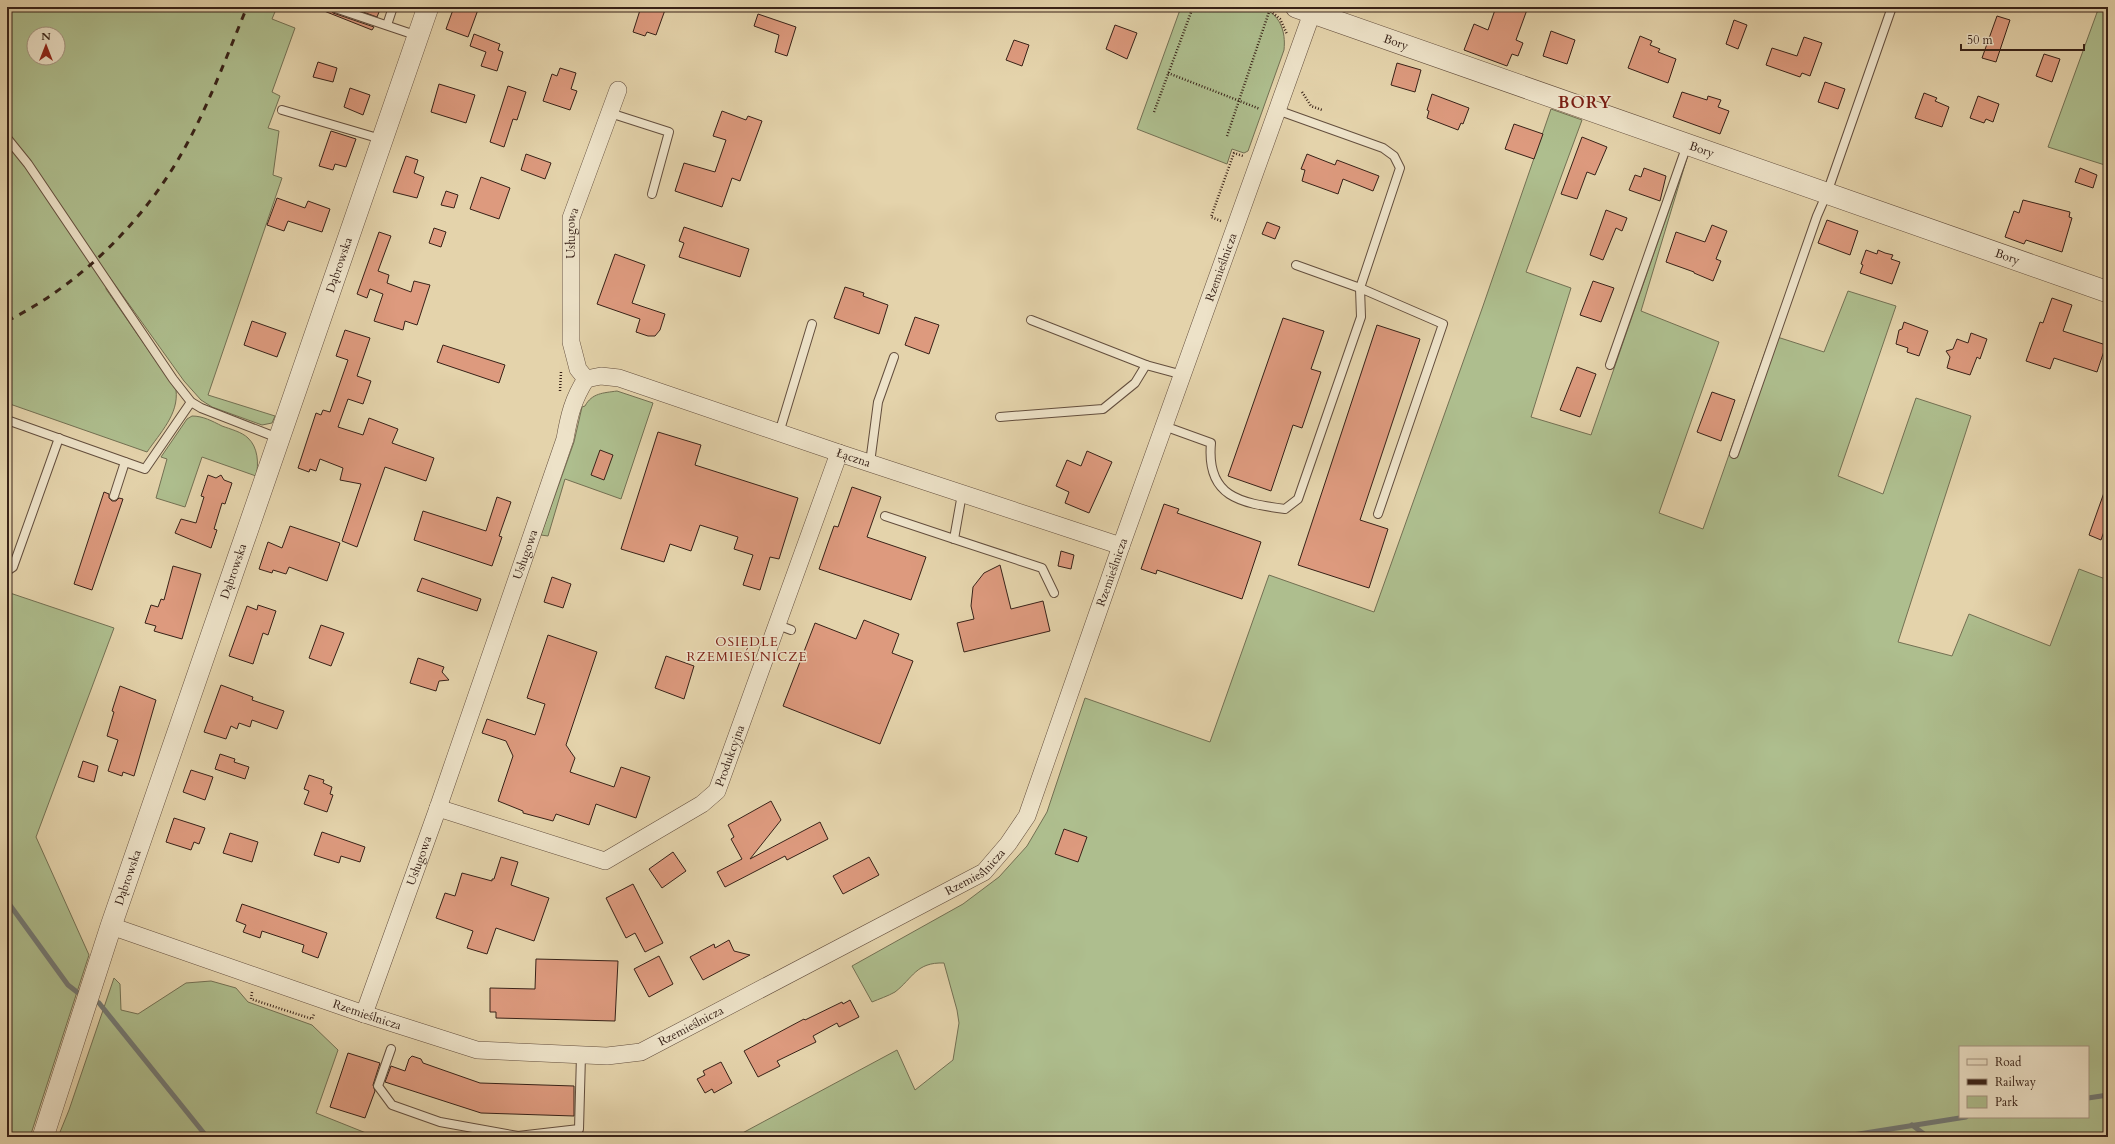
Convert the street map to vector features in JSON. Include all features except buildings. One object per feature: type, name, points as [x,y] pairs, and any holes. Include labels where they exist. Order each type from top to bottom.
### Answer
[{"type":"street","name":"Dąbrowska","points":[[43,1137],[111,926],[428,7]]},
{"type":"street","name":"Bory","points":[[1304,10],[2108,292]]},
{"type":"street","name":"Rzemieślnicza","points":[[111,926],[364,1014],[477,1050],[607,1056],[641,1052],[984,872],[1008,844],[1027,816],[1182,375],[1304,10]]},
{"type":"street","name":"Usługowa","points":[[364,1014],[438,808],[565,439],[571,407],[576,394],[586,379],[578,369],[571,342],[571,218],[618,90]]},
{"type":"street","name":"Łączna","points":[[586,379],[602,376],[619,378],[839,454],[1121,546]]},
{"type":"street","name":"Produkcyjna","points":[[438,808],[605,861],[702,804],[717,791],[784,628],[839,454]]},
{"type":"lane","points":[[387,25],[393,7]]},
{"type":"lane","points":[[1734,454],[1892,7]]},
{"type":"lane","points":[[335,8],[418,36]]},
{"type":"lane","points":[[282,110],[382,139]]},
{"type":"lane","points":[[1164,426],[1211,443],[1210,459],[1212,474],[1222,490],[1255,505],[1285,509],[1298,499],[1361,317],[1360,288],[1400,168],[1394,156],[1383,148],[1271,111]]},
{"type":"lane","points":[[610,113],[669,132],[652,194]]},
{"type":"lane","points":[[7,138],[28,164],[101,275],[173,379],[191,402],[201,408],[279,439]]},
{"type":"lane","points":[[1610,365],[1687,144]]},
{"type":"lane","points":[[1296,265],[1360,288],[1443,324],[1378,514]]},
{"type":"lane","points":[[1031,320],[1146,365],[1182,375]]},
{"type":"lane","points":[[779,433],[812,324]]},
{"type":"lane","points":[[870,463],[878,402],[894,357]]},
{"type":"lane","points":[[1000,417],[1103,409],[1135,382],[1146,365]]},
{"type":"lane","points":[[7,420],[145,469],[191,402]]},
{"type":"lane","points":[[7,571],[13,567],[59,438]]},
{"type":"lane","points":[[114,496],[125,462]]},
{"type":"lane","points":[[954,540],[962,494]]},
{"type":"lane","points":[[885,516],[1042,568],[1054,593]]},
{"type":"lane","points":[[391,1049],[378,1086],[392,1105],[440,1122],[518,1136],[580,1129],[580,1055]]},
{"type":"path","points":[[1154,112],[1192,7]]},
{"type":"path","points":[[1227,136],[1270,9]]},
{"type":"path","points":[[1168,73],[1239,101],[1271,111]]},
{"type":"path","points":[[254,986],[251,999],[312,1019],[316,1008]]},
{"type":"green space","points":[[7,7],[277,7],[272,19],[295,28],[272,92],[280,96],[268,128],[279,131],[273,175],[282,178],[208,395],[275,416],[272,423],[262,425],[212,407],[201,400],[184,381],[108,275],[106,289],[176,390],[175,407],[172,415],[147,452],[7,403]]},
{"type":"green space","points":[[1181,7],[1261,7],[1273,14],[1283,30],[1284,50],[1248,151],[1244,153],[1232,149],[1227,164],[1137,129]]},
{"type":"green space","points":[[2099,7],[2108,7],[2108,166],[2048,147]]},
{"type":"green space","points":[[1551,109],[1582,120],[1526,272],[1571,288],[1531,417],[1591,435],[1687,158],[1641,311],[1719,342],[1659,513],[1703,529],[1771,335],[1824,352],[1848,291],[1896,306],[1838,476],[1883,494],[1916,398],[1971,416],[1898,642],[1952,656],[1969,614],[2050,646],[2079,569],[2108,580],[2108,1137],[735,1137],[897,1050],[915,1090],[953,1060],[959,1023],[957,1010],[944,963],[935,963],[921,968],[895,992],[872,1002],[852,966],[963,904],[999,877],[1027,846],[1047,812],[1085,698],[1210,742],[1269,575],[1374,612],[1483,306]]},
{"type":"green space","points":[[617,391],[653,403],[621,499],[565,479],[548,536],[541,535],[574,442],[582,407],[595,396]]},
{"type":"green space","points":[[192,416],[207,419],[239,432],[245,436],[254,446],[256,451],[257,466],[256,476],[202,457],[185,507],[156,498],[167,459],[161,457],[187,419]]},
{"type":"green space","points":[[7,592],[114,628],[36,837],[89,955],[30,1137],[7,1137]]},
{"type":"green space","points":[[114,978],[120,984],[121,1010],[138,1014],[186,983],[211,981],[236,988],[248,1002],[312,1025],[338,1050],[316,1113],[376,1137],[58,1137],[69,1110]]},
{"type":"waterway","points":[[7,901],[68,985],[77,992]]},
{"type":"waterway","points":[[99,1003],[207,1137]]},
{"type":"waterway","points":[[2089,1098],[2108,1095]]},
{"type":"waterway","points":[[1840,1137],[1960,1118]]},
{"type":"waterway","points":[[1912,1125],[1928,1137]]},
{"type":"railway","points":[[7,321],[60,289],[84,270],[108,249],[149,202],[167,177],[192,134],[217,80],[247,7]]},
{"type":"district","name":"BORY","points":[[1585,103]]},
{"type":"district","name":"OSIEDLE RZEMIEŚLNICZE","points":[[747,650]]}]
